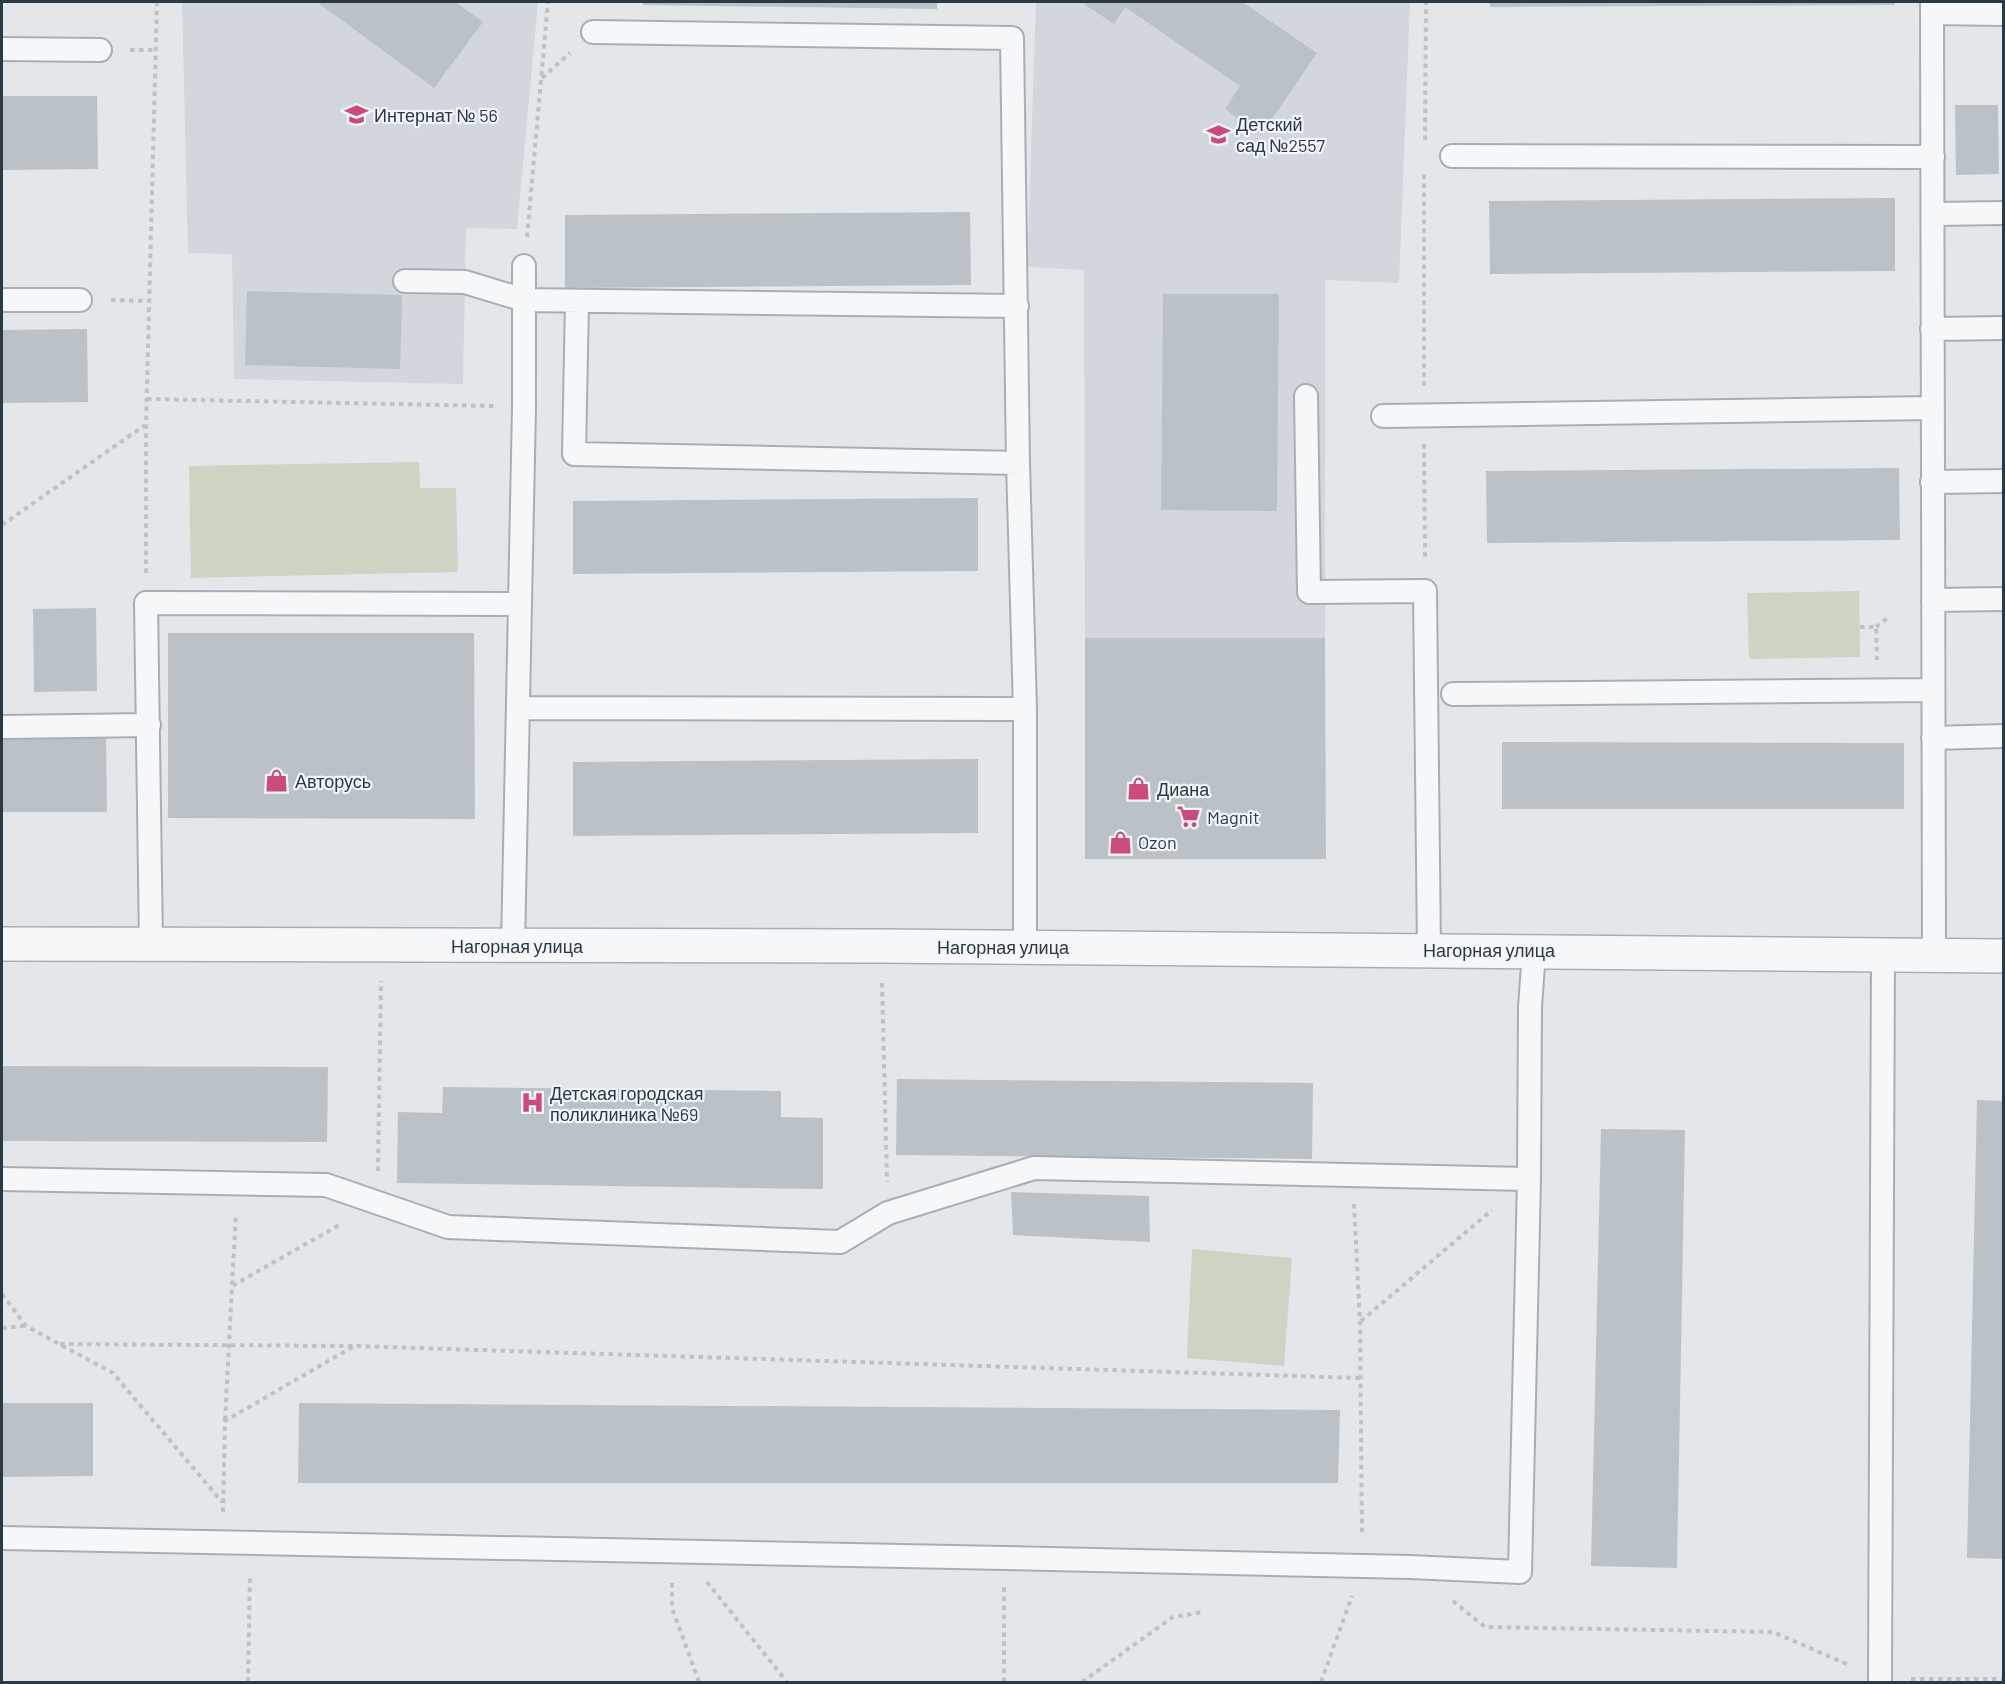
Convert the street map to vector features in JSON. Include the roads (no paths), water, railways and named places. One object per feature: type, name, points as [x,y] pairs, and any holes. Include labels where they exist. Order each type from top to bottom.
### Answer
[{"type":"street","name":"Нагорная улица","points":[[2,945],[881,946],[2004,956]]},
{"type":"lane","points":[[1934,955],[1932,7],[2004,14]]},
{"type":"lane","points":[[593,32],[1012,38],[1018,463],[1025,709],[1025,947]]},
{"type":"lane","points":[[2,49],[100,50]]},
{"type":"lane","points":[[1452,156],[1933,157]]},
{"type":"lane","points":[[1933,214],[2004,213]]},
{"type":"lane","points":[[513,946],[524,407],[524,266]]},
{"type":"lane","points":[[405,281],[465,282],[524,300],[1017,306]]},
{"type":"lane","points":[[2,300],[80,300]]},
{"type":"lane","points":[[577,301],[574,454],[1018,463]]},
{"type":"lane","points":[[1932,329],[2004,328]]},
{"type":"lane","points":[[1306,396],[1309,592],[1425,591],[1429,950]]},
{"type":"lane","points":[[1383,416],[1932,408]]},
{"type":"lane","points":[[1932,482],[2004,481]]},
{"type":"lane","points":[[1933,600],[2004,599]]},
{"type":"lane","points":[[151,945],[146,603],[520,604]]},
{"type":"lane","points":[[1453,694],[1933,690]]},
{"type":"lane","points":[[518,708],[1025,709]]},
{"type":"lane","points":[[2,727],[149,725]]},
{"type":"lane","points":[[1933,738],[2004,736]]},
{"type":"lane","points":[[2,1538],[1410,1567],[1520,1572],[1529,1179],[1530,1007],[1534,951]]},
{"type":"lane","points":[[1880,1681],[1883,954]]},
{"type":"lane","points":[[2,1179],[326,1185],[448,1227],[840,1242],[888,1214],[1034,1168],[1529,1179]]},
{"type":"place","name":"Интернат № 56","points":[[356,115]]},
{"type":"place","name":"Детский сад №2557","points":[[1218,134]]},
{"type":"place","name":"Авторусь","points":[[277,781]]},
{"type":"place","name":"Диана","points":[[1139,789]]},
{"type":"place","name":"Magnit","points":[[1189,817]]},
{"type":"place","name":"Ozon","points":[[1120,842]]},
{"type":"place","name":"Детская городская поликлиника №69","points":[[532,1103]]}]
